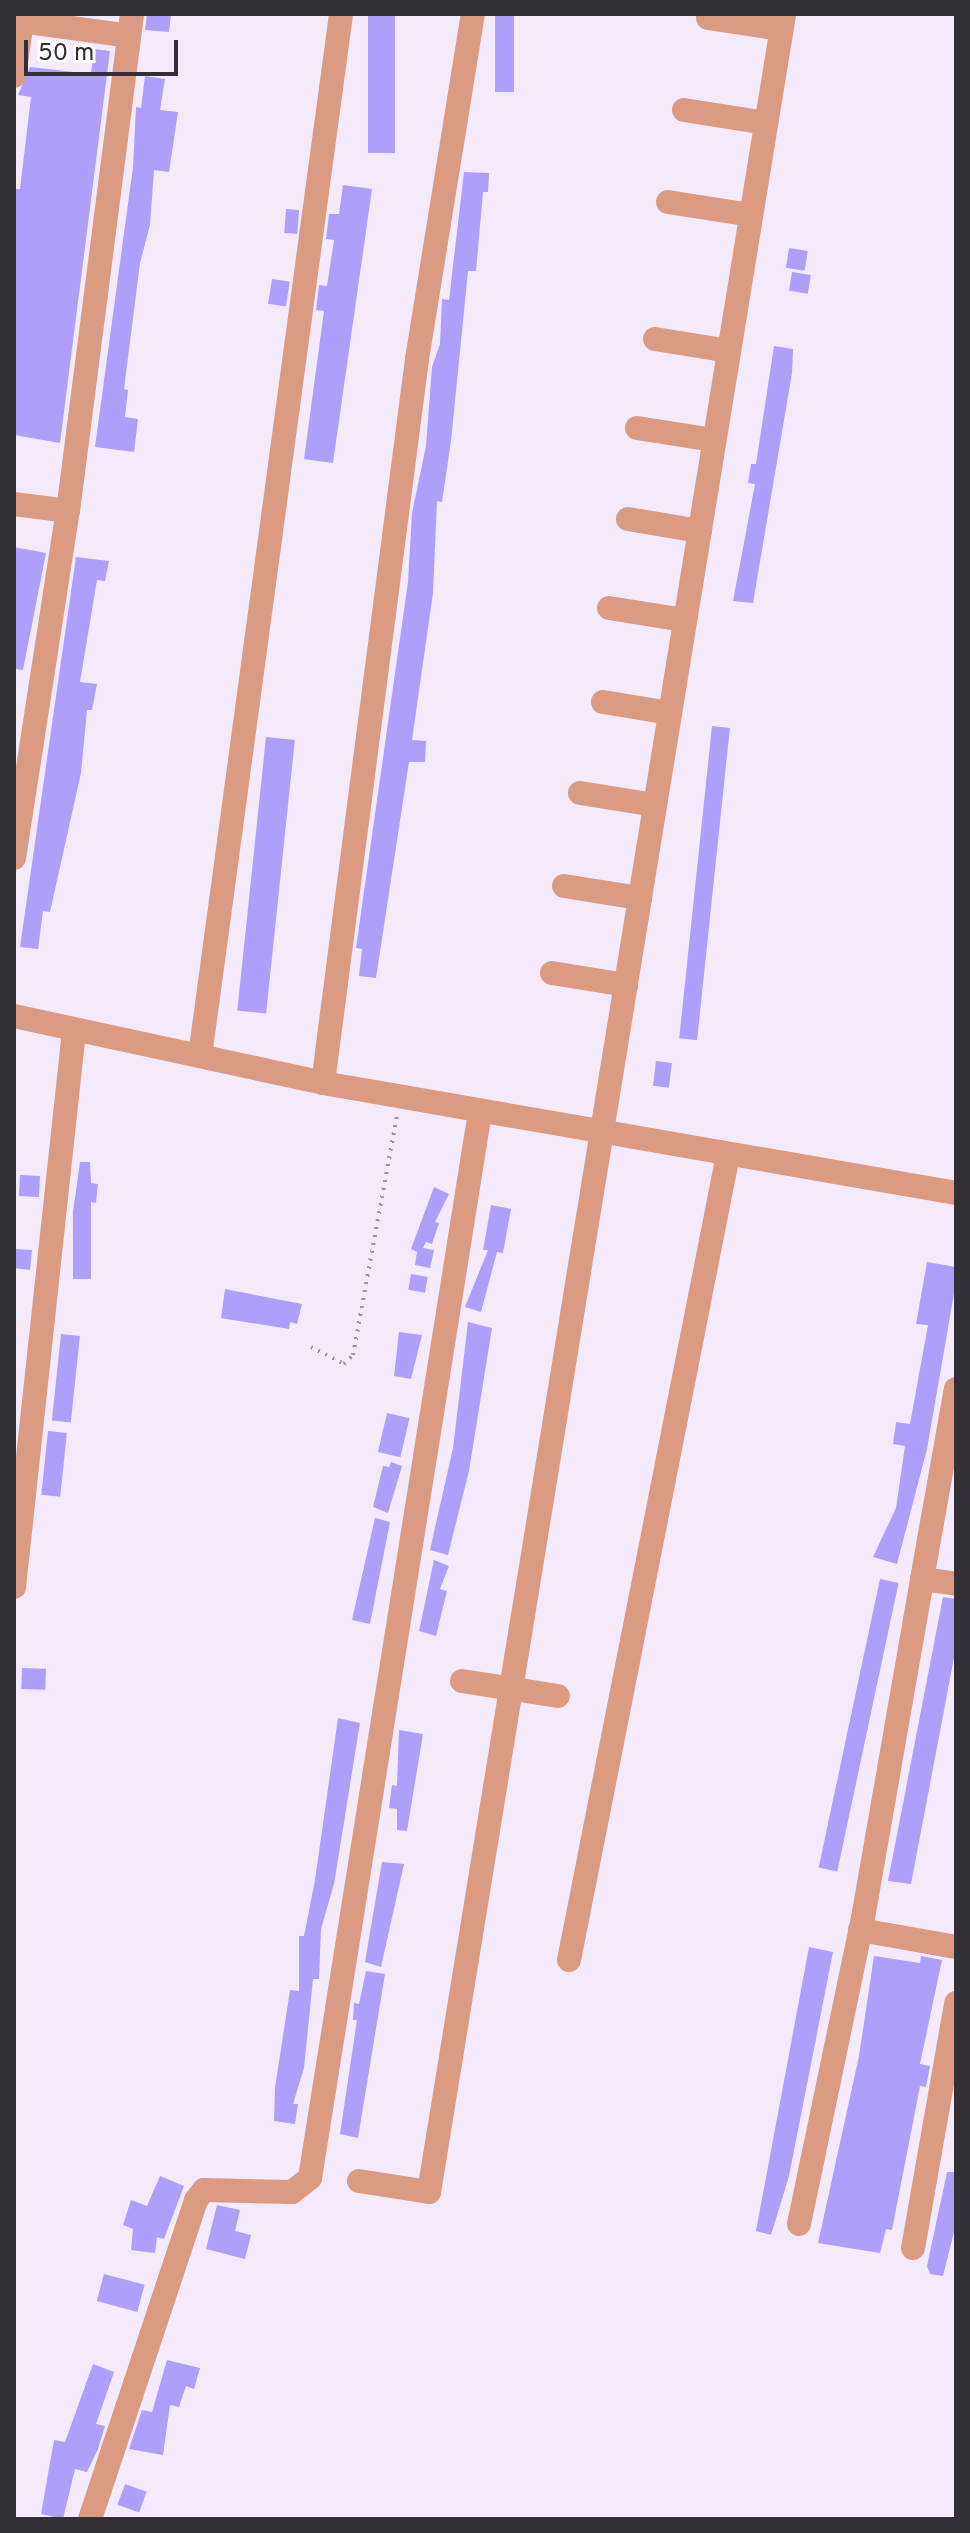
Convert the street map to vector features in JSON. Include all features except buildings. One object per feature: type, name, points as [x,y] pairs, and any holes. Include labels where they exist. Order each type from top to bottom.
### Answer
[{"type":"street","points":[[200,1056],[341,14]]},
{"type":"street","points":[[323,1083],[417,359],[473,14]]},
{"type":"street","points":[[14,76],[19,18],[131,25],[68,511],[14,858]]},
{"type":"street","points":[[359,2181],[429,2192],[783,22],[708,18]]},
{"type":"street","points":[[684,110],[766,123]]},
{"type":"street","points":[[668,202],[751,215]]},
{"type":"street","points":[[655,339],[729,351]]},
{"type":"street","points":[[637,428],[714,440]]},
{"type":"street","points":[[14,504],[68,511]]},
{"type":"street","points":[[628,519],[700,531]]},
{"type":"street","points":[[609,608],[685,620]]},
{"type":"street","points":[[603,702],[670,713]]},
{"type":"street","points":[[580,793],[655,805]]},
{"type":"street","points":[[564,886],[640,898]]},
{"type":"street","points":[[552,973],[626,985]]},
{"type":"street","points":[[14,1016],[323,1083],[956,1193]]},
{"type":"street","points":[[14,1587],[74,1031]]},
{"type":"street","points":[[90,2519],[196,2200],[204,2190],[292,2192],[310,2178],[480,1112]]},
{"type":"street","points":[[569,1960],[728,1155]]},
{"type":"street","points":[[799,2224],[860,1930],[956,1389]]},
{"type":"street","points":[[922,1579],[956,1584]]},
{"type":"street","points":[[462,1681],[511,1686],[558,1696]]},
{"type":"street","points":[[860,1930],[956,1947]]},
{"type":"street","points":[[913,2248],[956,2003]]},
{"type":"path","points":[[311,1347],[344,1364],[353,1355],[400,1097]]}]
